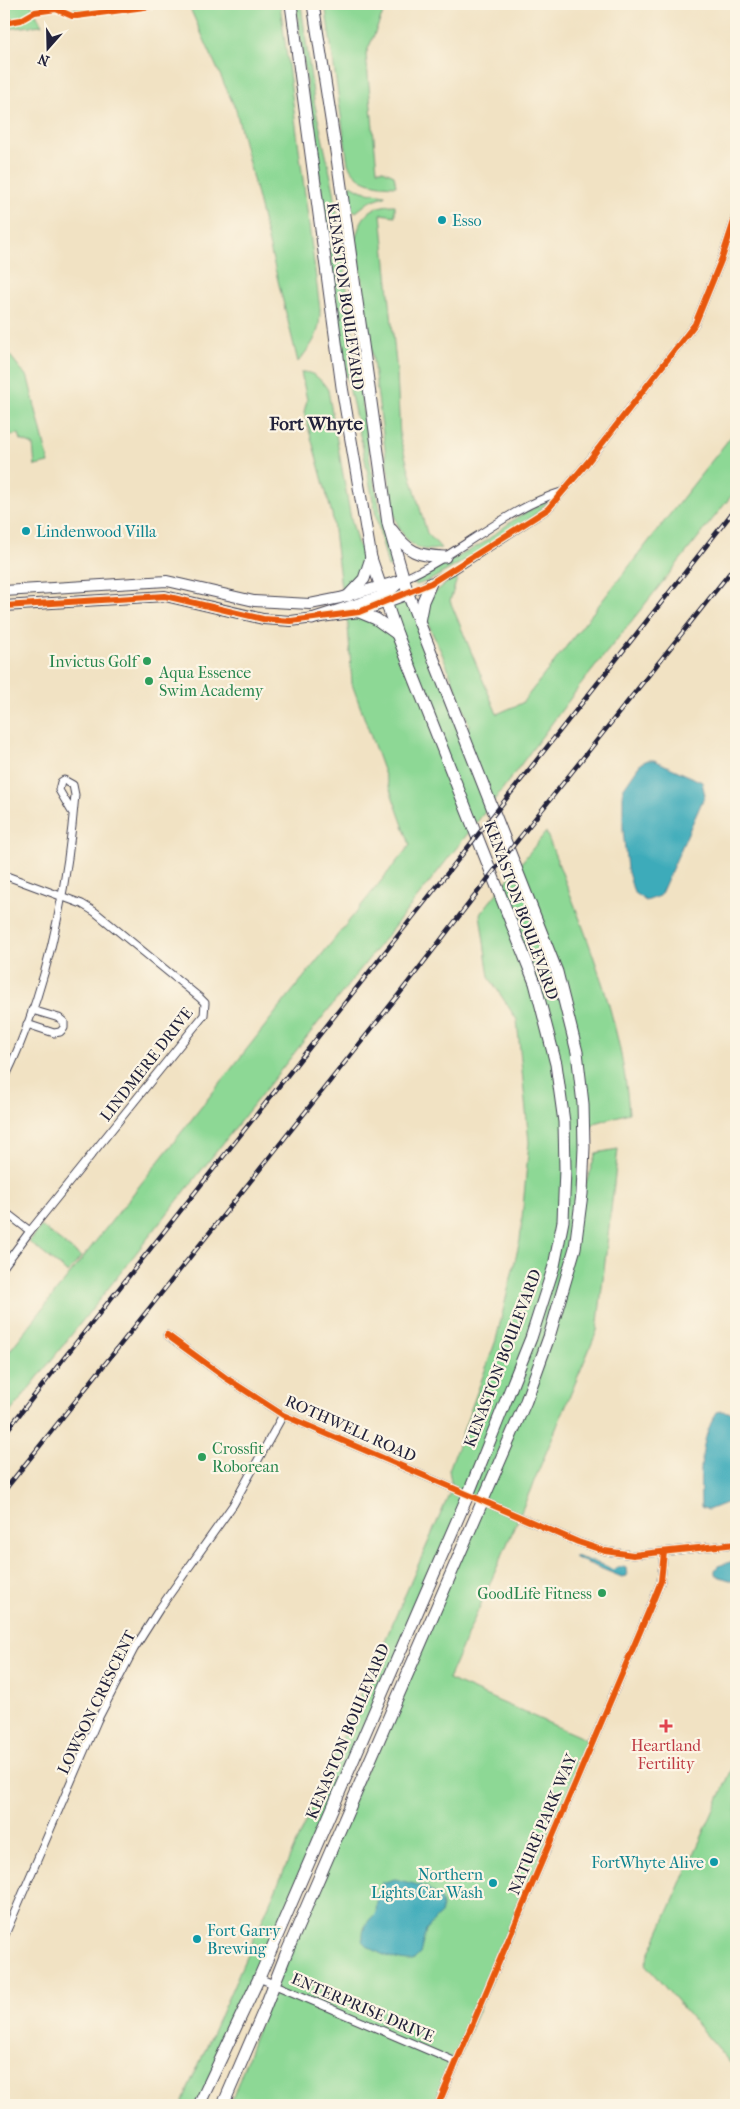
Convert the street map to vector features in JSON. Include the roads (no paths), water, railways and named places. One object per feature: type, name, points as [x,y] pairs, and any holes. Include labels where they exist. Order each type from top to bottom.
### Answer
[{"type":"main road","name":"KENASTON BOULEVARD","points":[[199,2105],[259,1978],[468,1495],[531,1338],[554,1266],[563,1221],[564,1122],[556,1064],[535,983],[397,634],[371,558],[343,395],[290,4]]},
{"type":"main road","name":"KENASTON BOULEVARD","points":[[223,2105],[481,1501],[526,1401],[549,1337],[575,1248],[582,1194],[583,1104],[577,1052],[557,972],[408,594],[388,524],[337,158],[313,4]]},
{"type":"main road","points":[[388,524],[406,547],[414,552],[445,557]]},
{"type":"main road","points":[[348,596],[364,579],[371,558]]},
{"type":"main road","points":[[312,619],[383,595],[403,579]]},
{"type":"main road","points":[[419,622],[422,601],[432,583]]},
{"type":"main road","points":[[358,612],[376,619],[397,634]]},
{"type":"street","points":[[4,591],[167,581],[254,601],[310,604],[348,596],[408,594],[432,583],[548,509],[587,463],[695,324],[722,258],[736,215]]},
{"type":"street","points":[[403,579],[445,557],[541,498],[561,492]]},
{"type":"street","points":[[4,606],[165,596],[263,619],[291,621],[358,612],[383,595]]},
{"type":"street","points":[[4,1080],[7,1066],[27,1024],[44,970],[61,898],[72,812]]},
{"type":"street","points":[[4,875],[61,898]]},
{"type":"street","name":"LINDMERE DRIVE","points":[[30,1231],[204,1015],[206,1010],[205,1003],[200,998],[95,912],[82,904],[61,898]]},
{"type":"street","points":[[27,1024],[54,1033],[60,1032],[64,1028],[64,1022],[59,1018],[32,1010]]},
{"type":"street","points":[[4,1211],[30,1231],[4,1266]]},
{"type":"street","name":"ROTHWELL ROAD","points":[[167,1335],[212,1368],[283,1415],[481,1501],[605,1551],[633,1555],[736,1544]]},
{"type":"street","name":"LOWSON CRESCENT","points":[[4,1937],[98,1721],[134,1649],[160,1608],[233,1506],[283,1415]]},
{"type":"street","name":"NATURE PARK WAY","points":[[438,2105],[653,1601],[661,1581],[664,1552]]},
{"type":"street","name":"ENTERPRISE DRIVE","points":[[259,1978],[456,2062]]},
{"type":"water","points":[[654,760],[702,782],[705,795],[660,896],[646,901],[634,893],[627,869],[623,830],[623,789],[641,763]]},
{"type":"water","points":[[717,1412],[733,1413],[736,1416],[736,1499],[708,1510],[701,1507],[702,1458],[711,1423]]},
{"type":"water","points":[[575,1556],[613,1570],[624,1567],[626,1568],[627,1576],[622,1577],[575,1558]]},
{"type":"water","points":[[736,1560],[736,1582],[715,1574],[718,1566]]},
{"type":"water","points":[[395,1879],[426,1887],[440,1898],[442,1907],[440,1914],[426,1930],[420,1954],[413,1961],[386,1956],[363,1941],[365,1926],[376,1913],[377,1900],[382,1883]]},
{"type":"railway","points":[[4,1434],[736,508]]},
{"type":"railway","points":[[4,1491],[400,993],[510,850],[736,565]]},
{"type":"place","name":"Esso","points":[[442,220]]},
{"type":"place","name":"Lindenwood Villa","points":[[26,531]]},
{"type":"place","name":"Invictus Golf","points":[[147,661]]},
{"type":"place","name":"Aqua Essence Swim Academy","points":[[149,681]]},
{"type":"place","name":"Crossfit Roborean","points":[[202,1457]]},
{"type":"place","name":"GoodLife Fitness","points":[[602,1593]]},
{"type":"place","name":"Heartland Fertility","points":[[666,1726]]},
{"type":"place","name":"FortWhyte Alive","points":[[714,1862]]},
{"type":"place","name":"Northern Lights Car Wash","points":[[493,1883]]},
{"type":"place","name":"Fort Garry Brewing","points":[[197,1939]]},
{"type":"district","name":"Fort Whyte","points":[[316,423]]}]
